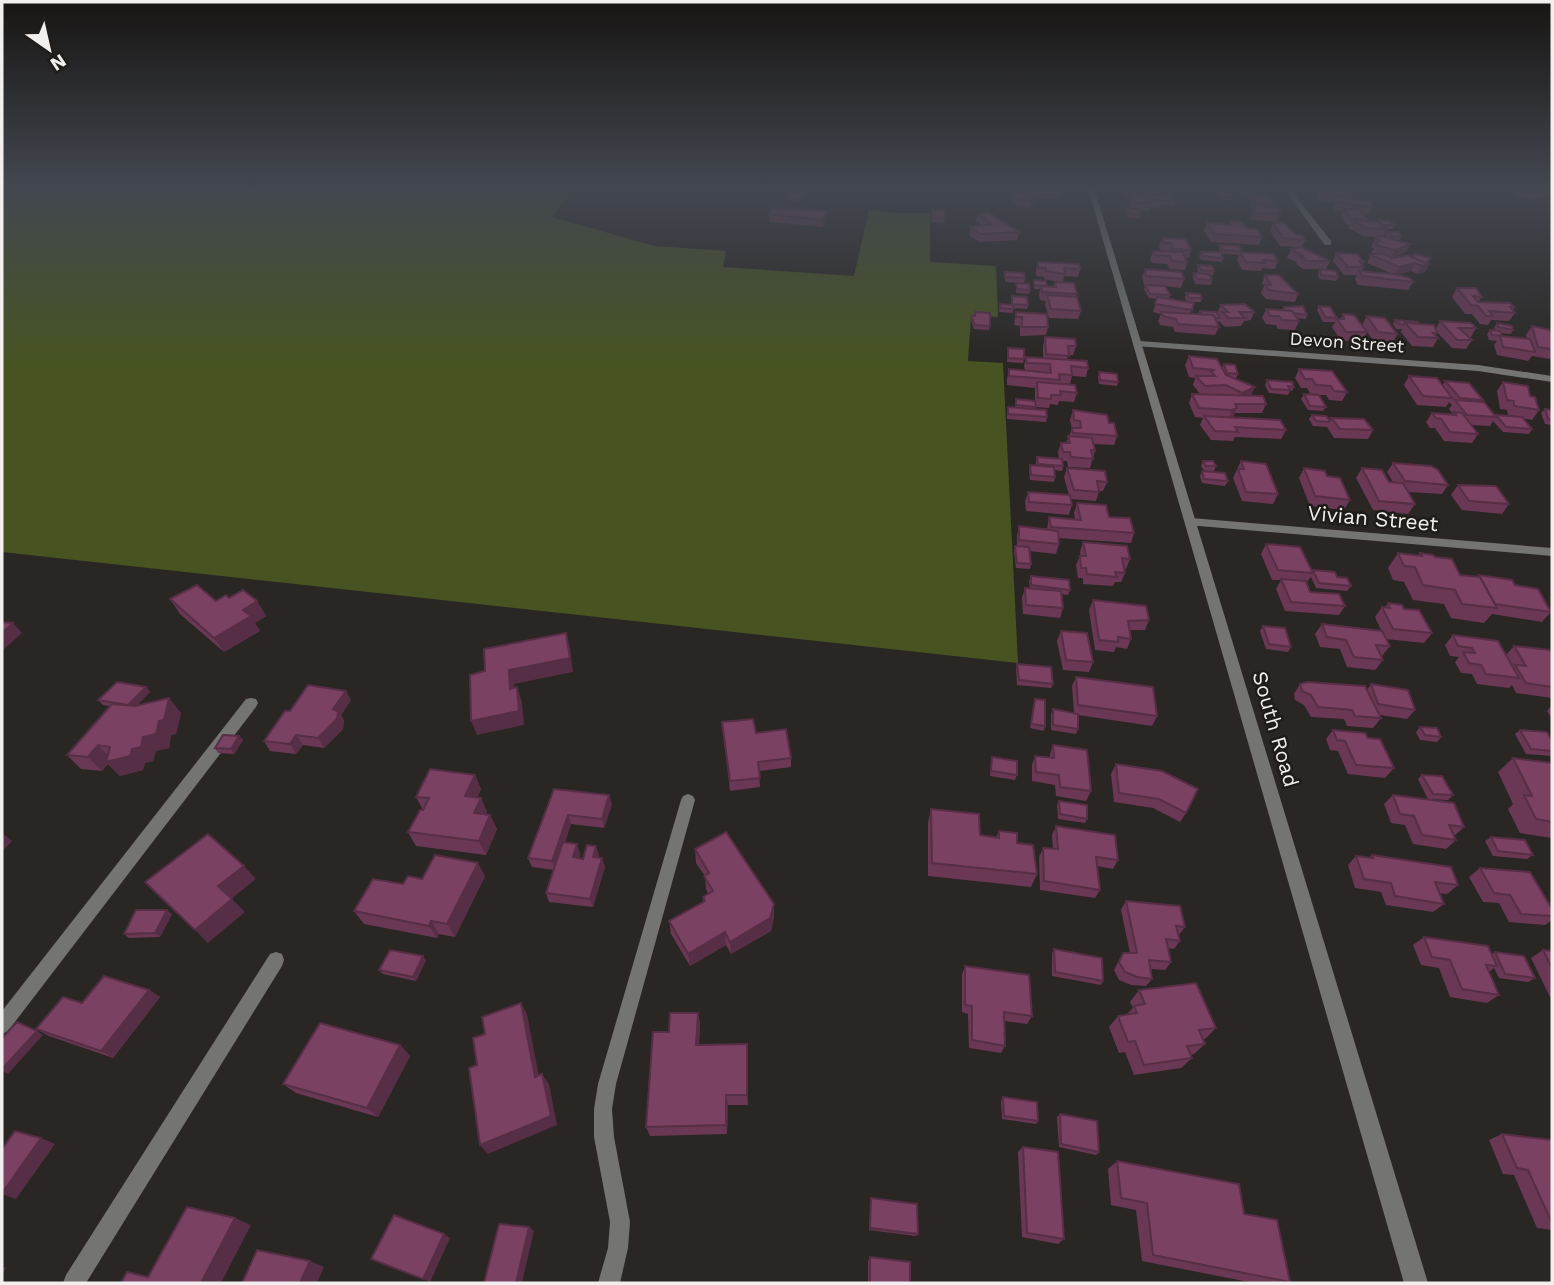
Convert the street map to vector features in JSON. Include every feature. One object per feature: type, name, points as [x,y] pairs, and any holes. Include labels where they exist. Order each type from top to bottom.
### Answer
[{"type":"street","name":"South Road","points":[[1109,248],[1416,1283]]},
{"type":"street","name":"Devon Street","points":[[1139,344],[1478,368],[1552,379]]},
{"type":"street","name":"Vivian Street","points":[[1191,522],[1552,552]]},
{"type":"lane","points":[[2,1025],[251,703]]},
{"type":"lane","points":[[609,1283],[618,1248],[620,1222],[604,1137],[603,1109],[607,1084],[688,800]]},
{"type":"lane","points":[[74,1283],[275,960]]},
{"type":"green space","points":[[2,248],[682,248],[726,251],[723,267],[854,276],[860,248],[930,248],[930,262],[996,266],[998,317],[971,315],[968,361],[1003,363],[1018,663],[2,552]]},
{"type":"building","points":[[1222,248],[1240,248],[1242,251]]},
{"type":"building","points":[[1303,248],[1330,261],[1306,261],[1300,256],[1304,256],[1291,249]]},
{"type":"building","points":[[1153,251],[1183,252],[1187,262],[1172,261],[1170,256],[1155,255]]},
{"type":"building","points":[[1201,252],[1221,252],[1223,258],[1202,256]]},
{"type":"building","points":[[1240,252],[1274,254],[1278,261],[1246,262]]},
{"type":"building","points":[[1336,253],[1357,254],[1364,262],[1359,261],[1364,267],[1348,267]]},
{"type":"building","points":[[1382,253],[1392,258],[1409,255],[1429,264],[1422,266],[1415,263],[1399,267],[1371,255]]},
{"type":"building","points":[[1415,254],[1431,258],[1426,263],[1412,257]]},
{"type":"building","points":[[1038,262],[1079,264],[1080,269],[1064,268],[1065,274],[1046,271],[1046,268],[1038,268]]},
{"type":"building","points":[[1198,265],[1212,266],[1214,271],[1201,270]]},
{"type":"building","points":[[1145,269],[1182,272],[1184,279],[1146,276]]},
{"type":"building","points":[[1320,269],[1336,271],[1338,277],[1321,275]]},
{"type":"building","points":[[1359,271],[1395,274],[1410,278],[1413,282],[1362,276]]},
{"type":"building","points":[[1005,272],[1024,273],[1025,278],[1005,277]]},
{"type":"building","points":[[1194,273],[1209,274],[1212,280],[1197,279]]},
{"type":"building","points":[[1265,275],[1279,275],[1298,294],[1269,290],[1265,285],[1271,285]]},
{"type":"building","points":[[1034,280],[1046,281],[1047,286],[1034,285]]},
{"type":"building","points":[[1055,282],[1074,283],[1077,294],[1042,292],[1041,286],[1056,287]]},
{"type":"building","points":[[1016,283],[1029,284],[1030,290],[1017,289]]},
{"type":"building","points":[[1145,285],[1165,286],[1170,295],[1150,294]]},
{"type":"building","points":[[1457,288],[1476,288],[1482,297],[1473,296],[1478,302],[1510,303],[1515,313],[1489,311],[1493,316],[1486,316],[1478,306],[1471,305]]},
{"type":"building","points":[[1186,293],[1200,294],[1202,298],[1189,298]]},
{"type":"building","points":[[1047,295],[1077,297],[1081,311],[1051,309]]},
{"type":"building","points":[[1012,296],[1027,297],[1028,305],[1012,304]]},
{"type":"building","points":[[1157,297],[1194,303],[1192,310],[1155,304]]},
{"type":"building","points":[[1000,304],[1013,305],[1014,309],[1000,308]]},
{"type":"building","points":[[1245,304],[1254,312],[1239,312],[1245,318],[1229,318],[1222,312],[1228,312],[1221,305]]},
{"type":"building","points":[[1303,306],[1307,315],[1293,313],[1284,307]]},
{"type":"building","points":[[1319,306],[1330,307],[1337,318],[1325,317]]},
{"type":"building","points":[[1266,309],[1292,311],[1299,321],[1270,316]]},
{"type":"building","points":[[1200,311],[1216,312],[1220,318],[1202,315]]},
{"type":"building","points":[[975,312],[990,313],[990,326],[975,325],[971,316],[975,316]]},
{"type":"building","points":[[1016,312],[1047,314],[1048,327],[1022,327],[1022,317],[1016,317]]},
{"type":"building","points":[[1161,312],[1214,315],[1219,327],[1178,324],[1176,319],[1163,316]]},
{"type":"building","points":[[1343,314],[1354,315],[1367,332],[1346,332],[1337,319],[1344,319]]},
{"type":"building","points":[[1367,316],[1385,318],[1397,334],[1378,332]]},
{"type":"building","points":[[1395,320],[1418,322],[1420,324],[1404,325]]},
{"type":"building","points":[[1440,321],[1471,323],[1476,328],[1459,328],[1472,340],[1457,340]]},
{"type":"building","points":[[1405,323],[1434,325],[1437,333],[1433,333],[1438,338],[1418,337]]},
{"type":"building","points":[[1497,323],[1512,326],[1513,330],[1498,327]]},
{"type":"building","points":[[1532,326],[1551,330],[1552,349],[1538,347]]},
{"type":"building","points":[[1490,330],[1500,331],[1502,336],[1492,335]]},
{"type":"building","points":[[1500,336],[1530,339],[1535,352],[1503,347]]},
{"type":"building","points":[[1045,337],[1075,339],[1076,346],[1068,346],[1069,356],[1046,354]]},
{"type":"building","points":[[1008,348],[1024,349],[1024,359],[1008,358]]},
{"type":"building","points":[[1189,356],[1217,359],[1226,375],[1255,387],[1242,393],[1226,385],[1205,386],[1196,376],[1215,376],[1211,371],[1215,370],[1193,368]]},
{"type":"building","points":[[1026,357],[1087,361],[1088,368],[1071,366],[1072,375],[1059,374],[1060,380],[1009,376],[1009,369],[1051,373],[1050,364],[1027,363]]},
{"type":"building","points":[[1224,364],[1235,365],[1238,374],[1227,373]]},
{"type":"building","points":[[1299,369],[1332,371],[1347,392],[1334,391],[1331,386],[1316,385],[1312,379],[1305,379]]},
{"type":"building","points":[[1099,372],[1117,374],[1118,382],[1100,380]]},
{"type":"building","points":[[1409,376],[1437,378],[1452,398],[1423,396]]},
{"type":"building","points":[[1267,380],[1292,382],[1294,387],[1288,386],[1290,390],[1271,389]]},
{"type":"building","points":[[1445,381],[1469,383],[1483,400],[1460,398]]},
{"type":"building","points":[[1037,382],[1075,385],[1077,393],[1060,391],[1061,395],[1051,395],[1051,399],[1038,398]]},
{"type":"building","points":[[1503,382],[1528,386],[1530,396],[1535,397],[1539,410],[1514,406],[1514,401],[1507,400]]},
{"type":"building","points":[[1192,394],[1263,396],[1266,404],[1235,404],[1237,408],[1232,410],[1199,408]]},
{"type":"building","points":[[1304,394],[1319,395],[1326,407],[1310,406]]},
{"type":"building","points":[[1016,399],[1035,401],[1036,407],[1016,405]]},
{"type":"building","points":[[1455,400],[1484,402],[1496,417],[1467,415]]},
{"type":"building","points":[[1008,407],[1046,410],[1047,417],[1008,414]]},
{"type":"building","points":[[1545,409],[1552,410],[1552,420],[1548,419]]},
{"type":"building","points":[[1073,410],[1107,415],[1109,423],[1114,423],[1117,436],[1073,433],[1072,428],[1081,428],[1080,421],[1074,420]]},
{"type":"building","points":[[1454,412],[1462,413],[1478,434],[1450,432],[1441,419],[1432,413],[1456,415]]},
{"type":"building","points":[[1312,415],[1326,416],[1330,421],[1316,421]]},
{"type":"building","points":[[1496,415],[1522,417],[1532,429],[1506,427]]},
{"type":"building","points":[[1204,416],[1280,420],[1286,430],[1235,427],[1238,432],[1215,431]]},
{"type":"building","points":[[1331,418],[1364,419],[1373,430],[1340,429]]},
{"type":"building","points":[[1068,436],[1092,438],[1095,451],[1091,450],[1093,459],[1071,457],[1070,452],[1063,452],[1061,443],[1070,443]]},
{"type":"building","points":[[1037,457],[1062,459],[1063,466],[1038,464]]},
{"type":"building","points":[[1203,461],[1213,461],[1216,466],[1206,466]]},
{"type":"building","points":[[1241,461],[1266,464],[1278,494],[1246,492],[1238,469],[1244,469]]},
{"type":"building","points":[[1393,463],[1431,466],[1438,470],[1448,485],[1405,481]]},
{"type":"building","points":[[1030,465],[1054,467],[1055,477],[1031,475]]},
{"type":"building","points":[[1067,468],[1105,471],[1107,482],[1097,481],[1099,492],[1074,490]]},
{"type":"building","points":[[1304,468],[1325,471],[1327,476],[1340,478],[1350,500],[1315,496]]},
{"type":"building","points":[[1362,468],[1382,470],[1389,482],[1403,483],[1415,504],[1379,501]]},
{"type":"building","points":[[1202,471],[1225,473],[1228,481],[1204,479]]},
{"type":"building","points":[[1458,485],[1496,486],[1509,504],[1469,501]]},
{"type":"building","points":[[1028,492],[1070,495],[1072,505],[1029,502]]},
{"type":"building","points":[[1077,503],[1106,505],[1109,517],[1130,518],[1134,533],[1051,527],[1049,517],[1081,520]]},
{"type":"building","points":[[1019,526],[1058,531],[1059,544],[1019,540]]},
{"type":"building","points":[[1083,542],[1127,546],[1130,559],[1122,558],[1125,573],[1115,572],[1117,577],[1087,574],[1086,568],[1081,568],[1080,556],[1086,556]]},
{"type":"building","points":[[1266,544],[1300,547],[1313,573],[1278,570]]},
{"type":"building","points":[[1015,546],[1029,547],[1031,564],[1017,563]]},
{"type":"building","points":[[1398,553],[1422,556],[1420,553],[1452,559],[1460,575],[1480,577],[1497,608],[1462,604],[1455,590],[1423,585],[1415,567],[1404,566]]},
{"type":"building","points":[[1313,570],[1335,572],[1337,577],[1347,578],[1351,586],[1319,583]]},
{"type":"building","points":[[1479,575],[1512,580],[1515,585],[1538,589],[1551,612],[1495,604]]},
{"type":"building","points":[[1031,576],[1069,580],[1070,590],[1031,585]]},
{"type":"building","points":[[1281,579],[1306,581],[1310,592],[1339,594],[1345,606],[1291,602]]},
{"type":"building","points":[[197,585],[216,601],[226,595],[229,598],[243,590],[257,601],[243,610],[251,616],[214,638],[170,599]]},
{"type":"building","points":[[1025,588],[1061,591],[1063,608],[1026,605]]},
{"type":"building","points":[[1093,600],[1146,606],[1149,620],[1128,621],[1131,639],[1118,637],[1118,642],[1099,640]]},
{"type":"building","points":[[1388,603],[1402,605],[1404,609],[1419,610],[1432,633],[1393,629],[1382,607],[1390,608]]},
{"type":"building","points":[[2,622],[13,623],[2,633]]},
{"type":"building","points":[[1322,624],[1382,631],[1390,646],[1376,645],[1383,660],[1354,657],[1346,640],[1327,637]]},
{"type":"building","points":[[1263,626],[1285,628],[1291,647],[1269,644]]},
{"type":"building","points":[[1061,631],[1087,633],[1093,662],[1066,660]]},
{"type":"building","points":[[566,633],[570,658],[509,670],[510,689],[517,687],[519,711],[471,721],[470,675],[485,671],[484,649]]},
{"type":"building","points":[[1453,635],[1498,641],[1519,678],[1486,674],[1481,665],[1469,663],[1463,652],[1475,653],[1472,648],[1458,646]]},
{"type":"building","points":[[1514,646],[1550,650],[1552,687],[1526,683],[1515,665],[1526,666]]},
{"type":"building","points":[[1017,664],[1051,667],[1053,684],[1019,680]]},
{"type":"building","points":[[1076,677],[1153,687],[1157,716],[1078,705]]},
{"type":"building","points":[[117,682],[146,687],[128,705],[98,700]]},
{"type":"building","points":[[1307,682],[1365,686],[1381,718],[1355,716],[1352,710],[1318,707],[1311,695],[1302,691],[1300,684]]},
{"type":"building","points":[[1371,684],[1408,690],[1415,710],[1378,704]]},
{"type":"building","points":[[308,685],[346,691],[333,709],[338,712],[337,719],[318,738],[296,735],[290,744],[264,741],[285,711],[290,711]]},
{"type":"building","points":[[169,698],[164,720],[159,721],[156,734],[143,737],[141,747],[132,749],[130,756],[106,762],[110,747],[98,745],[88,757],[67,755],[112,704],[135,706]]},
{"type":"building","points":[[1035,699],[1045,700],[1045,726],[1031,724]]},
{"type":"building","points":[[1053,709],[1078,714],[1078,729],[1053,725]]},
{"type":"building","points":[[753,719],[756,733],[786,729],[791,758],[758,762],[760,778],[730,781],[722,722]]},
{"type":"building","points":[[1420,727],[1437,728],[1441,737],[1425,735]]},
{"type":"building","points":[[1333,730],[1365,733],[1368,738],[1380,739],[1394,768],[1356,765],[1345,741],[1337,740]]},
{"type":"building","points":[[1520,730],[1547,732],[1552,741],[1552,751],[1531,749]]},
{"type":"building","points":[[223,735],[239,736],[231,749],[215,748]]},
{"type":"building","points":[[1053,745],[1087,750],[1091,791],[1060,787],[1059,775],[1036,772],[1035,756],[1054,758]]},
{"type":"building","points":[[992,757],[1017,761],[1017,775],[991,771]]},
{"type":"building","points":[[1513,758],[1552,763],[1552,822],[1536,819],[1524,795],[1532,796]]},
{"type":"building","points":[[1116,764],[1162,771],[1198,789],[1186,813],[1159,799],[1119,793]]},
{"type":"building","points":[[430,769],[475,775],[465,796],[481,798],[474,813],[490,815],[479,841],[408,832],[429,798],[416,797]]},
{"type":"building","points":[[1422,775],[1442,776],[1453,795],[1433,794]]},
{"type":"building","points":[[554,789],[609,795],[602,819],[568,815],[552,861],[528,858]]},
{"type":"building","points":[[1393,795],[1454,803],[1464,827],[1449,825],[1456,840],[1422,835],[1414,816],[1400,814]]},
{"type":"building","points":[[1059,801],[1087,805],[1087,819],[1060,814]]},
{"type":"building","points":[[931,809],[979,814],[980,835],[999,838],[999,831],[1017,833],[1017,843],[1033,845],[1037,874],[932,863]]},
{"type":"building","points":[[1056,826],[1115,835],[1118,860],[1096,857],[1100,890],[1044,881],[1043,848],[1058,849]]},
{"type":"building","points":[[726,832],[774,904],[770,918],[730,942],[725,932],[688,954],[669,921],[705,901],[703,897],[713,891],[704,876],[709,873],[695,849]]},
{"type":"building","points":[[208,834],[244,866],[218,886],[232,899],[195,930],[145,882]]},
{"type":"building","points":[[1491,837],[1525,840],[1533,855],[1498,851]]},
{"type":"building","points":[[563,842],[577,844],[573,857],[583,859],[587,845],[596,846],[593,857],[602,858],[590,899],[546,893]]},
{"type":"building","points":[[435,855],[478,863],[447,924],[431,921],[429,926],[354,911],[373,879],[403,884],[408,876],[422,879]]},
{"type":"building","points":[[1372,855],[1451,867],[1458,885],[1435,882],[1444,904],[1395,896],[1391,883],[1364,879],[1356,856],[1373,858]]},
{"type":"building","points":[[1480,868],[1530,872],[1552,909],[1552,916],[1521,914],[1510,895],[1494,893]]},
{"type":"building","points":[[1126,901],[1180,906],[1185,927],[1176,926],[1180,941],[1166,939],[1171,962],[1149,960],[1152,979],[1125,972],[1119,962],[1123,953],[1137,953]]},
{"type":"building","points":[[136,910],[167,910],[155,933],[124,934]]},
{"type":"building","points":[[1424,937],[1488,946],[1497,966],[1486,965],[1499,995],[1462,989],[1450,960],[1432,957]]},
{"type":"building","points":[[1054,949],[1102,958],[1103,981],[1055,972]]},
{"type":"building","points":[[390,950],[423,956],[413,977],[379,970]]},
{"type":"building","points":[[1543,950],[1552,951],[1552,968]]},
{"type":"building","points":[[1495,952],[1524,956],[1535,978],[1505,974]]},
{"type":"building","points":[[965,966],[1029,975],[1032,1016],[1004,1012],[1005,1046],[972,1040],[972,1006],[965,1005]]},
{"type":"building","points":[[104,976],[149,990],[101,1051],[36,1029],[63,997],[82,1003]]},
{"type":"building","points":[[1196,983],[1216,1028],[1199,1030],[1205,1044],[1187,1046],[1192,1058],[1144,1065],[1135,1041],[1128,1042],[1118,1016],[1137,1013],[1134,1006],[1145,1004],[1139,990]]},
{"type":"building","points":[[521,1003],[535,1077],[542,1074],[551,1116],[480,1145],[469,1068],[477,1065],[473,1038],[485,1034],[482,1017]]},
{"type":"building","points":[[670,1013],[698,1013],[696,1045],[747,1044],[747,1095],[726,1095],[726,1125],[646,1127],[653,1032],[669,1032]]},
{"type":"building","points":[[17,1022],[37,1031],[2,1069],[2,1038]]},
{"type":"building","points":[[320,1023],[400,1045],[367,1108],[283,1084]]},
{"type":"building","points":[[1003,1097],[1037,1102],[1038,1121],[1004,1116]]},
{"type":"building","points":[[1060,1114],[1097,1121],[1099,1152],[1061,1144]]},
{"type":"building","points":[[15,1131],[41,1138],[2,1193],[2,1149]]},
{"type":"building","points":[[1502,1134],[1552,1140],[1552,1223],[1528,1170],[1517,1168]]},
{"type":"building","points":[[1023,1147],[1058,1152],[1064,1239],[1027,1233]]},
{"type":"building","points":[[1117,1161],[1239,1184],[1244,1214],[1277,1220],[1290,1282],[1153,1255],[1147,1203],[1121,1198]]},
{"type":"building","points":[[871,1198],[917,1204],[918,1234],[870,1228]]},
{"type":"building","points":[[187,1207],[235,1218],[201,1283],[121,1283],[127,1272],[148,1277]]},
{"type":"building","points":[[394,1215],[444,1234],[423,1279],[371,1259]]},
{"type":"building","points":[[499,1224],[529,1227],[516,1283],[484,1283]]},
{"type":"building","points":[[257,1250],[310,1261],[300,1283],[242,1283]]},
{"type":"building","points":[[870,1257],[910,1262],[910,1283],[870,1283]]}]
